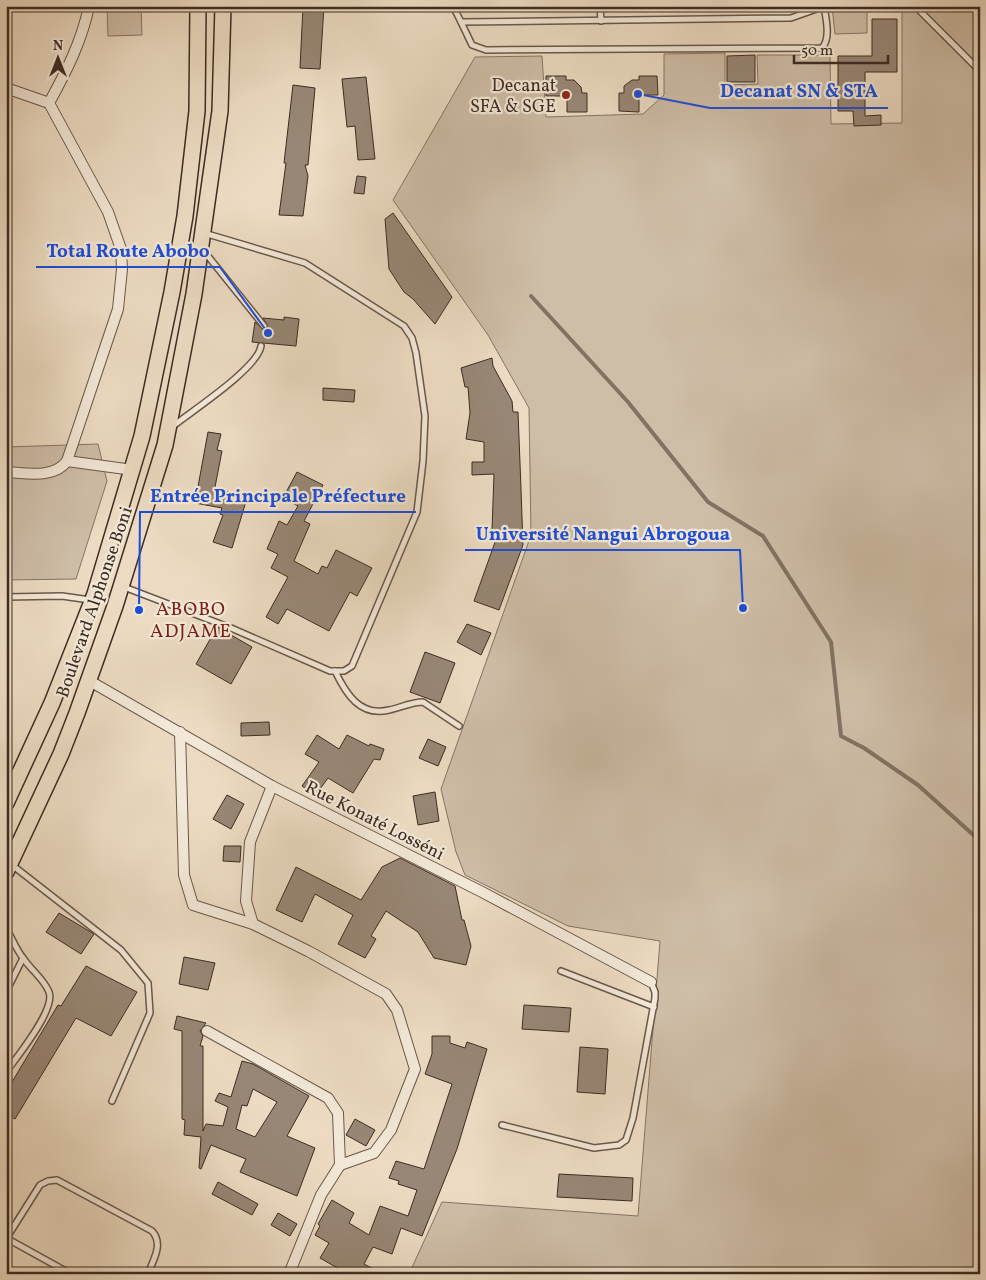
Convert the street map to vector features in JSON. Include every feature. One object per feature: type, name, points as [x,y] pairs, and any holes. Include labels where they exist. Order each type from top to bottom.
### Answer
[{"type":"main road","name":"Boulevard Alphonse Boni","points":[[6,802],[52,703],[93,600],[133,470],[172,292],[185,216],[197,111],[198,6]]},
{"type":"main road","name":"Boulevard Alphonse Boni","points":[[8,868],[61,754],[121,586],[168,430],[194,294],[220,111],[223,6]]},
{"type":"street","points":[[49,103],[72,59],[85,27],[89,6]]},
{"type":"street","points":[[6,88],[49,103],[108,212],[121,249],[122,269],[118,309],[67,461],[62,469],[52,472],[6,472]]},
{"type":"street","points":[[67,461],[133,470]]},
{"type":"street","name":"Rue Konaté Losséni","points":[[88,680],[272,786],[484,893],[651,982]]},
{"type":"street","points":[[180,732],[184,875],[193,905],[253,924],[308,951],[386,994],[396,1010],[415,1069],[391,1130],[374,1153],[340,1164]]},
{"type":"street","points":[[253,924],[246,901],[250,842],[272,786]]},
{"type":"street","points":[[207,1031],[328,1098],[338,1113],[340,1164],[321,1195],[290,1274]]},
{"type":"lane","points":[[454,6],[461,22],[472,45],[486,50],[822,48],[826,44],[827,35],[825,6],[791,18],[461,22]]},
{"type":"lane","points":[[600,6],[601,20]]},
{"type":"lane","points":[[915,6],[980,71]]},
{"type":"lane","points":[[201,239],[264,326]]},
{"type":"lane","points":[[121,586],[231,628],[330,671],[344,671],[352,666],[417,512],[423,461],[425,416],[412,338],[404,326],[304,262],[201,239]]},
{"type":"lane","points":[[168,430],[246,370],[261,346]]},
{"type":"lane","points":[[6,597],[62,596],[93,600]]},
{"type":"lane","points":[[335,671],[343,688],[354,702],[364,709],[382,711],[423,702],[459,726]]},
{"type":"lane","points":[[8,868],[121,950],[148,983],[150,1013],[112,1101]]},
{"type":"lane","points":[[6,928],[23,958],[45,984],[50,994],[50,1003],[40,1023],[6,1072]]},
{"type":"lane","points":[[6,992],[23,958]]},
{"type":"lane","points":[[561,971],[654,1007]]},
{"type":"lane","points":[[502,1125],[594,1148],[619,1146],[626,1140],[633,1118],[654,1007],[655,992],[651,982]]},
{"type":"lane","points":[[71,1274],[6,1238],[40,1185],[48,1181],[57,1180],[152,1231],[158,1237],[158,1246],[148,1274]]},
{"type":"shaded area","points":[[107,6],[141,6],[142,35],[108,36]]},
{"type":"shaded area","points":[[832,6],[980,6],[980,1274],[409,1274],[442,1202],[638,1216],[660,941],[568,926],[465,875],[456,852],[441,789],[531,535],[529,408],[488,335],[393,200],[475,57],[542,56],[546,117],[643,114],[664,95],[664,54],[725,53],[725,85],[758,84],[757,55],[830,55],[831,124],[902,123],[902,8],[867,9],[867,33],[835,34]]},
{"type":"shaded area","points":[[98,444],[107,481],[76,579],[6,580],[6,447]]},
{"type":"building","points":[[303,6],[324,6],[320,69],[300,68]]},
{"type":"building","points":[[872,19],[897,19],[897,72],[865,72],[865,116],[881,115],[881,125],[854,126],[853,111],[838,111],[838,56],[872,56]]},
{"type":"building","points":[[755,55],[755,82],[727,82],[727,56]]},
{"type":"building","name":"Decanat SFA & SGE","points":[[546,76],[566,76],[566,80],[574,80],[581,87],[582,93],[587,93],[587,112],[567,112],[567,96],[546,96]]},
{"type":"building","points":[[639,76],[657,76],[658,95],[639,95],[639,112],[619,111],[619,93],[624,93],[624,86],[632,80],[639,80]]},
{"type":"building","points":[[366,77],[375,159],[358,160],[355,126],[347,127],[342,79]]},
{"type":"building","points":[[293,85],[315,88],[308,165],[305,165],[308,176],[303,216],[279,215]]},
{"type":"building","points":[[357,176],[366,177],[364,194],[354,193]]},
{"type":"building","points":[[393,213],[452,297],[435,324],[413,299],[404,292],[389,269],[385,219]]},
{"type":"building","points":[[284,317],[299,319],[296,346],[252,342],[255,322],[264,330],[268,326],[263,318],[284,320]]},
{"type":"building","points":[[492,358],[493,366],[512,401],[513,412],[518,412],[523,545],[499,610],[474,601],[499,531],[492,531],[494,474],[472,475],[472,462],[484,462],[484,442],[466,439],[470,413],[468,387],[465,387],[461,368]]},
{"type":"building","points":[[323,388],[355,390],[354,402],[323,400]]},
{"type":"building","points":[[208,432],[221,434],[217,450],[222,451],[215,487],[247,498],[232,548],[213,542],[223,515],[220,514],[222,508],[195,503]]},
{"type":"building","points":[[297,472],[323,485],[304,521],[310,524],[294,561],[318,574],[322,566],[327,568],[336,550],[372,568],[357,596],[350,592],[329,631],[287,609],[278,624],[266,617],[288,577],[271,568],[278,554],[267,549],[279,521],[287,525],[298,506],[283,498]]},
{"type":"building","points":[[467,624],[491,633],[481,655],[457,642]]},
{"type":"building","points":[[217,627],[252,647],[231,684],[196,664]]},
{"type":"building","points":[[425,652],[455,663],[440,703],[410,692]]},
{"type":"building","points":[[269,722],[270,735],[241,736],[241,723]]},
{"type":"building","points":[[317,735],[339,749],[347,735],[369,746],[370,744],[384,749],[380,760],[374,759],[353,793],[328,778],[315,796],[302,786],[319,762],[305,754]]},
{"type":"building","points":[[428,739],[446,747],[438,766],[419,758]]},
{"type":"building","points":[[435,792],[439,821],[418,825],[413,796]]},
{"type":"building","points":[[227,795],[244,804],[231,829],[213,819]]},
{"type":"building","points":[[224,846],[241,846],[240,862],[223,861]]},
{"type":"building","points":[[400,858],[455,886],[462,920],[464,920],[471,946],[466,965],[434,958],[418,932],[386,911],[371,936],[376,939],[365,958],[338,944],[353,915],[315,894],[302,922],[276,910],[296,867],[361,900],[382,867]]},
{"type":"building","points":[[59,913],[94,934],[81,954],[46,932]]},
{"type":"building","points":[[184,957],[215,963],[208,990],[179,984]]},
{"type":"building","points":[[86,966],[137,992],[111,1036],[76,1018],[15,1119],[6,1114],[6,1092],[58,1005],[61,1006]]},
{"type":"building","points":[[524,1005],[571,1008],[569,1032],[522,1029]]},
{"type":"building","points":[[177,1016],[206,1023],[200,1031],[203,1036],[200,1046],[203,1046],[203,1131],[206,1124],[223,1126],[228,1107],[215,1101],[219,1093],[231,1097],[242,1061],[253,1064],[309,1096],[287,1136],[315,1148],[297,1196],[240,1172],[246,1159],[211,1145],[201,1169],[199,1168],[201,1137],[184,1135],[185,1120],[182,1119],[182,1031],[174,1029]],"holes":[[[253,1089],[277,1102],[255,1137],[236,1129],[242,1105],[247,1106]]]},
{"type":"building","points":[[432,1036],[450,1036],[450,1043],[465,1048],[467,1042],[487,1049],[457,1149],[422,1236],[401,1228],[392,1254],[373,1247],[364,1264],[383,1274],[348,1274],[320,1258],[329,1243],[315,1235],[320,1226],[318,1224],[332,1200],[354,1213],[349,1223],[369,1235],[380,1206],[408,1216],[417,1190],[398,1184],[399,1181],[389,1178],[396,1161],[424,1169],[452,1084],[425,1074],[432,1054]]},
{"type":"building","points":[[580,1047],[608,1049],[605,1094],[577,1092]]},
{"type":"building","points":[[355,1119],[375,1130],[366,1146],[346,1135]]},
{"type":"building","points":[[559,1174],[633,1178],[632,1201],[557,1197]]},
{"type":"building","points":[[218,1182],[258,1204],[252,1215],[212,1194]]},
{"type":"building","points":[[278,1213],[297,1224],[290,1236],[271,1225]]},
{"type":"waterway","points":[[531,296],[628,402],[708,502],[763,536],[831,642],[841,736],[864,748],[918,785],[980,841]]},
{"type":"place","name":"Decanat SN & STA","points":[[638,94]]},
{"type":"place","name":"Decanat SFA & SGE","points":[[566,95]]},
{"type":"place","name":"Total Route Abobo","points":[[268,333]]},
{"type":"place","name":"Université Nangui Abrogoua","points":[[743,608]]},
{"type":"place","name":"Entrée Principale Préfecture","points":[[139,610]]},
{"type":"district","name":"ABOBO ADJAME","points":[[191,619]]}]
